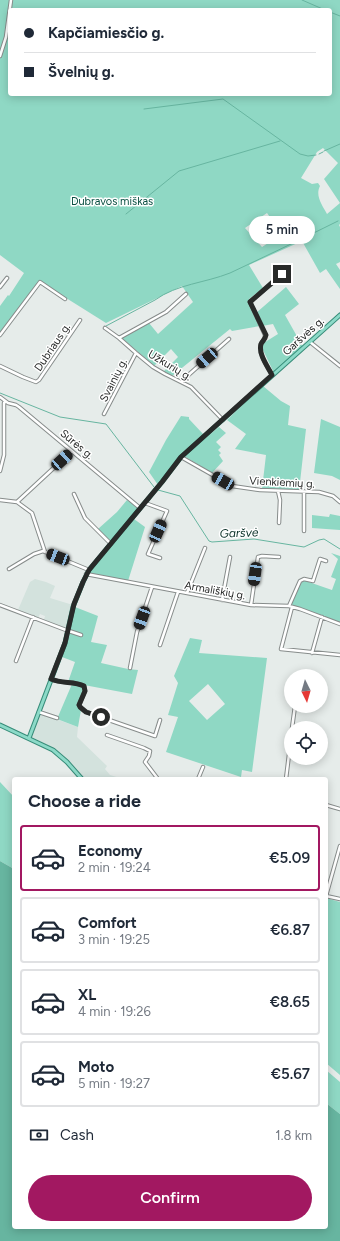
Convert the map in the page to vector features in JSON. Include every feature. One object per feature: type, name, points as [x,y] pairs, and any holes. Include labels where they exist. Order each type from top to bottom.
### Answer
[{"type":"main road","name":"Garšvės g.","points":[[29,738],[68,631],[73,607],[86,574],[181,457],[340,315]]},
{"type":"main road","points":[[0,725],[57,753],[80,777]]},
{"type":"street","points":[[0,56],[6,38],[8,23]]},
{"type":"street","points":[[272,375],[261,351],[261,344],[266,335],[250,302],[290,268]]},
{"type":"street","points":[[0,287],[7,278]]},
{"type":"street","points":[[0,335],[40,282],[65,299]]},
{"type":"street","points":[[119,338],[166,312],[186,294]]},
{"type":"street","name":"Dubriaus g.","points":[[0,366],[36,382],[39,380],[80,320]]},
{"type":"street","name":"Užkurių g.","points":[[105,328],[136,353],[166,374],[191,387],[223,420]]},
{"type":"street","points":[[182,382],[229,339]]},
{"type":"street","points":[[310,342],[340,366]]},
{"type":"street","name":"Svainių g.","points":[[104,414],[136,353]]},
{"type":"street","name":"Sūrės g.","points":[[0,397],[5,402],[19,407],[140,508]]},
{"type":"street","points":[[0,471],[4,455],[5,402]]},
{"type":"street","points":[[17,502],[72,451]]},
{"type":"street","name":"Vienkiemių g.","points":[[181,457],[232,486],[278,491],[319,492],[333,496],[340,502]]},
{"type":"street","points":[[278,491],[280,500],[279,523]]},
{"type":"street","points":[[304,492],[304,532]]},
{"type":"street","points":[[74,494],[85,518],[111,544]]},
{"type":"street","points":[[0,500],[17,502],[32,513],[45,552]]},
{"type":"street","points":[[145,503],[167,511],[148,554],[160,558]]},
{"type":"street","points":[[187,593],[205,548]]},
{"type":"street","points":[[9,569],[37,553],[45,552],[89,570]]},
{"type":"street","points":[[251,605],[258,558],[262,556],[279,557]]},
{"type":"street","points":[[222,600],[230,557]]},
{"type":"street","points":[[326,561],[320,559],[313,581],[304,579],[300,582],[291,607],[281,649],[340,656]]},
{"type":"street","name":"Armališkių g.","points":[[86,574],[251,605],[291,607],[340,624]]},
{"type":"street","points":[[130,668],[136,632],[152,587]]},
{"type":"street","points":[[160,645],[178,592]]},
{"type":"street","points":[[0,605],[81,635]]},
{"type":"street","points":[[16,661],[33,617]]},
{"type":"street","points":[[312,653],[322,617]]},
{"type":"street","points":[[51,679],[84,686],[85,691],[79,705],[86,712],[155,736],[160,720]]},
{"type":"street","points":[[39,712],[57,718]]},
{"type":"street","points":[[107,735],[150,751],[150,756],[145,762],[156,777]]},
{"type":"street","points":[[286,777],[288,765]]},
{"type":"street","points":[[199,777],[203,767]]},
{"type":"street","points":[[328,806],[340,809]]},
{"type":"street","points":[[328,889],[340,846]]},
{"type":"street","points":[[328,896],[340,899]]},
{"type":"shaded area","points":[[263,217],[267,217],[270,222],[267,227],[263,227],[260,224],[260,220]]},
{"type":"shaded area","points":[[35,579],[55,586],[50,598],[73,605],[67,628],[44,620],[45,616],[40,614],[38,618],[18,610],[30,582]]},
{"type":"shaded area","points":[[39,714],[78,727],[77,737],[107,766],[105,769],[110,775],[116,777],[82,777],[72,765],[53,748],[32,737],[31,735]]},
{"type":"shaded area","points":[[0,861],[12,868],[12,1229],[328,1229],[328,1105],[340,1114],[340,1241],[0,1241]]},
{"type":"green space","name":"Dubravos miškas","points":[[0,0],[340,0],[340,203],[340,224],[339,225],[340,262],[336,264],[340,270],[340,289],[326,269],[320,273],[302,241],[249,265],[263,288],[249,299],[260,326],[232,331],[230,329],[172,376],[163,372],[178,357],[171,349],[154,366],[122,338],[149,323],[158,334],[193,302],[182,286],[106,323],[39,281],[0,333],[0,306],[8,295],[9,296],[24,273],[0,255]],"holes":[[[323,148],[338,163],[324,179],[340,203],[327,214],[321,204],[318,193],[320,186],[318,183],[312,184],[301,178],[317,152]],[[267,213],[282,234],[262,247],[245,228]]]},
{"type":"green space","points":[[286,287],[299,304],[285,315],[303,347],[274,373],[263,350],[262,344],[278,334],[273,324],[262,326],[256,313]]},
{"type":"green space","points":[[263,386],[281,401],[290,406],[288,425],[306,429],[299,491],[262,489],[266,455],[235,449],[246,434],[227,420]]},
{"type":"green space","points":[[181,416],[189,417],[189,419],[204,435],[183,452],[158,485],[149,472]]},
{"type":"green space","points":[[321,419],[340,427],[340,480],[332,476],[314,473]]},
{"type":"green space","points":[[219,427],[226,433],[216,442],[221,447],[218,450],[221,453],[219,455],[223,461],[212,473],[184,456]]},
{"type":"green space","points":[[127,500],[137,507],[137,510],[111,542],[98,529],[117,512]]},
{"type":"green space","points":[[330,514],[340,516],[340,530],[312,528],[312,515],[329,517]]},
{"type":"green space","points":[[134,519],[145,527],[128,581],[90,573],[90,572]]},
{"type":"green space","points":[[331,553],[340,556],[340,623],[291,605],[303,580],[332,590],[336,579],[331,577],[338,559]]},
{"type":"green space","points":[[75,607],[98,616],[91,642],[107,645],[101,663],[138,670],[132,694],[68,682],[75,662],[62,657],[70,634]]},
{"type":"green space","points":[[190,638],[202,640],[199,653],[267,658],[252,772],[242,770],[241,777],[166,752],[178,717],[168,715],[178,683],[174,676]],"holes":[[[208,684],[225,704],[207,720],[189,701]]]},
{"type":"green space","points":[[72,684],[82,686],[84,688],[79,702],[81,710],[78,727],[57,719]]},
{"type":"green space","points":[[0,782],[12,795],[12,868],[0,861]]},
{"type":"green space","points":[[328,899],[340,902],[340,1075],[328,1065]]},
{"type":"green space","points":[[328,1072],[340,1082],[340,1114],[328,1105]]},
{"type":"waterway","points":[[302,0],[320,8]]},
{"type":"waterway","points":[[332,13],[340,16]]},
{"type":"waterway","points":[[144,109],[223,99],[300,154],[308,156],[316,155]]},
{"type":"waterway","points":[[126,214],[179,171],[280,141]]},
{"type":"waterway","points":[[324,151],[340,144]]},
{"type":"waterway","points":[[319,154],[323,152]]},
{"type":"waterway","points":[[106,326],[172,290],[230,273],[338,221]]},
{"type":"waterway","name":"Garšvė","points":[[0,393],[60,417],[106,424],[154,487]]},
{"type":"waterway","name":"Garšvė","points":[[158,490],[180,496],[209,541],[212,542],[254,539],[304,547],[324,539],[340,549]]},
{"type":"route","points":[[101,717],[86,712],[80,707],[79,705],[85,691],[84,686],[51,679],[65,643],[74,604],[86,574],[181,457],[272,375],[261,351],[261,344],[266,335],[250,302],[282,274]]}]
